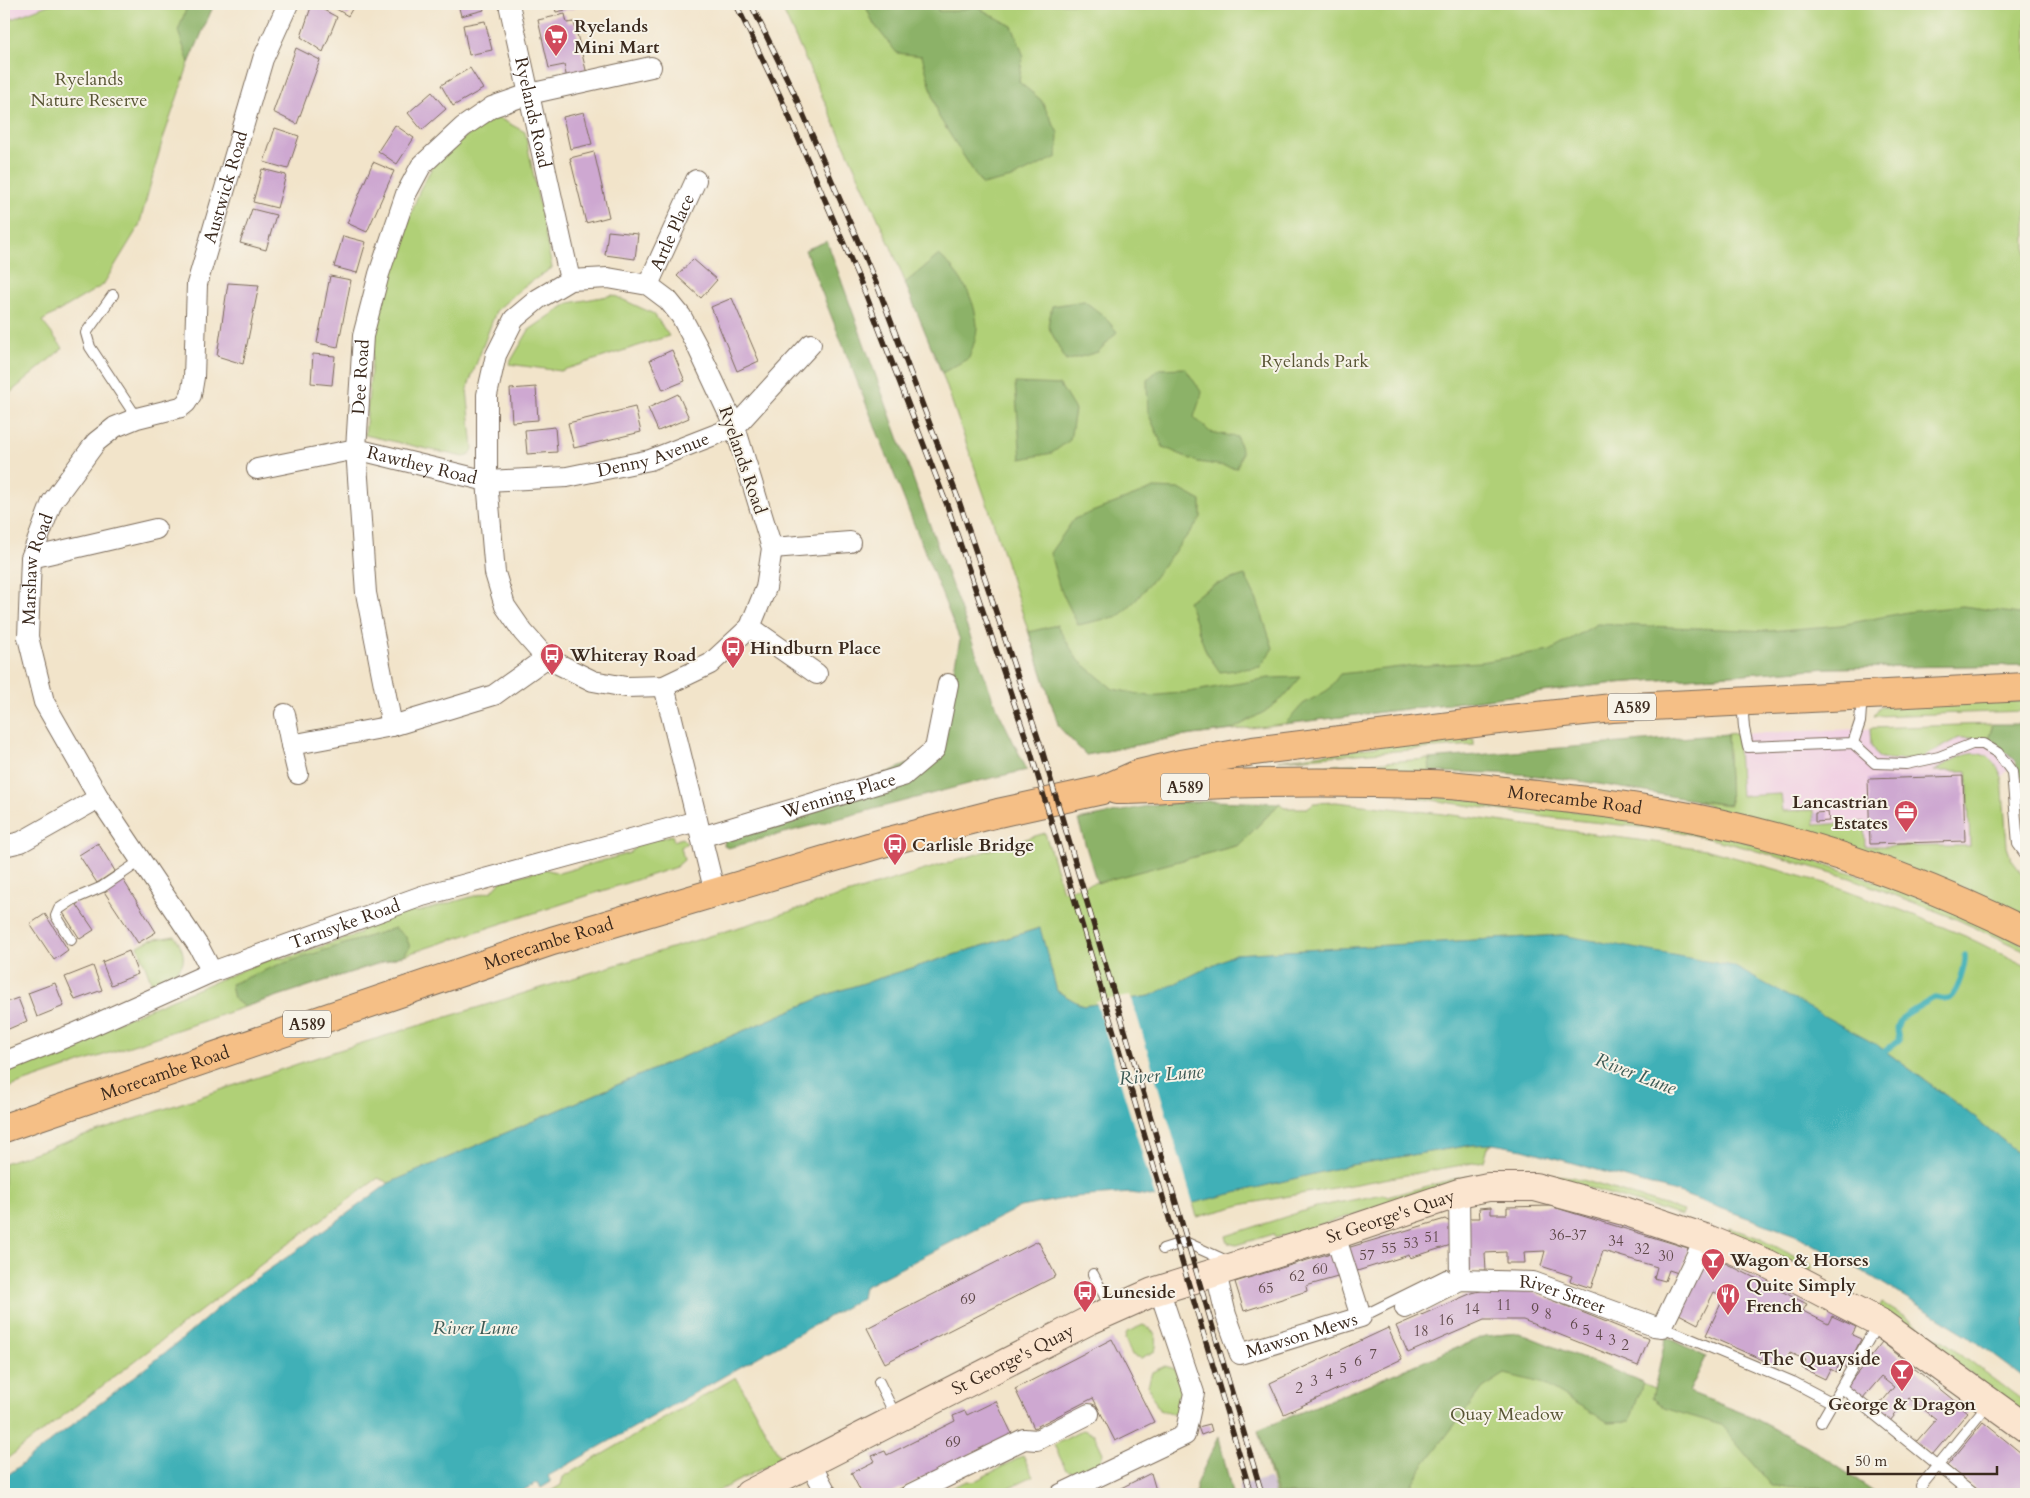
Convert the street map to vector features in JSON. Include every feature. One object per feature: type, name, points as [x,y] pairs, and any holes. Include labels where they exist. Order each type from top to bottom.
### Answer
[{"type":"main road","name":"Morecambe Road","points":[[4,1128],[552,941],[889,841],[998,813],[1102,790],[1138,774],[1180,764],[1253,751],[1490,721],[1612,708],[2026,687]]},
{"type":"main road","name":"Morecambe Road","points":[[1102,790],[1146,791],[1204,785],[1432,784],[1643,808],[1781,838],[1843,857],[1904,878],[1981,910],[2026,932]]},
{"type":"street","name":"Austwick Road","points":[[194,377],[197,284],[263,59],[288,4]]},
{"type":"street","name":"Ryelands Road","points":[[509,4],[570,280]]},
{"type":"street","name":"Dee Road","points":[[392,726],[366,593],[356,449],[363,336],[379,274],[406,194],[421,166],[462,126],[492,107],[529,94],[651,67]]},
{"type":"street","name":"Artle Place","points":[[648,285],[696,180]]},
{"type":"street","name":"Ryelands Road","points":[[608,278],[648,285],[668,300],[681,316],[698,346],[735,427],[772,548],[766,588],[750,627],[710,664],[664,686],[626,687],[593,681],[546,658],[523,632],[505,606],[495,573],[487,481],[487,395],[496,356],[514,319],[538,299],[570,280],[608,278]]},
{"type":"street","name":"Denny Avenue","points":[[487,481],[568,478],[650,460],[735,427],[810,344]]},
{"type":"street","name":"Marshaw Road","points":[[194,377],[191,394],[186,403],[181,407],[137,418],[115,427],[96,442],[52,502],[31,558],[28,637],[44,702],[99,798],[199,947],[212,972]]},
{"type":"street","points":[[257,469],[356,449]]},
{"type":"street","name":"Rawthey Road","points":[[356,449],[487,481]]},
{"type":"street","points":[[31,558],[156,529]]},
{"type":"street","points":[[772,548],[850,542]]},
{"type":"street","points":[[750,627],[817,674]]},
{"type":"street","points":[[291,745],[392,726],[494,695],[546,658]]},
{"type":"street","name":"Wenning Place","points":[[699,829],[903,776],[935,749],[948,684]]},
{"type":"street","points":[[664,686],[715,893]]},
{"type":"street","points":[[285,714],[298,774]]},
{"type":"street","points":[[4,846],[21,842],[99,798]]},
{"type":"street","name":"Tarnsyke Road","points":[[4,1062],[76,1033],[212,972],[422,896],[699,829]]},
{"type":"street","name":"St George's Quay","points":[[749,1494],[1112,1310],[1153,1292],[1335,1235],[1459,1193],[1488,1187],[1535,1187],[1624,1211],[1706,1238],[1768,1264],[1879,1322],[2026,1428]]},
{"type":"street","points":[[1453,1278],[1459,1193]]},
{"type":"street","name":"Mawson Mews","points":[[1227,1269],[1226,1314],[1240,1354],[1361,1317],[1335,1235]]},
{"type":"street","points":[[1662,1327],[1706,1238]]},
{"type":"street","name":"River Street","points":[[1405,1308],[1453,1278],[1533,1282],[1654,1326],[1662,1327]]},
{"type":"street","points":[[1061,1494],[1184,1435],[1194,1394],[1164,1304]]},
{"type":"street","points":[[911,1494],[1024,1439],[1037,1440],[1089,1414]]},
{"type":"street","points":[[810,1463],[827,1494]]},
{"type":"lane","points":[[113,295],[86,333],[90,347],[137,418]]},
{"type":"lane","points":[[1853,743],[1860,722],[1862,695]]},
{"type":"lane","points":[[1742,700],[1744,728],[1748,747],[1853,743],[1875,763],[1906,764],[1939,757],[1972,744],[1983,744],[1998,753],[2012,772],[2018,844],[2026,855]]},
{"type":"lane","points":[[71,940],[56,916],[59,909],[74,899],[102,887],[142,860]]},
{"type":"lane","points":[[1163,1249],[1185,1242],[1227,1269]]},
{"type":"lane","points":[[1093,1274],[1112,1310]]},
{"type":"lane","points":[[1361,1317],[1453,1278]]},
{"type":"lane","points":[[1822,1422],[1879,1322]]},
{"type":"lane","points":[[1662,1327],[1793,1382],[1833,1403]]},
{"type":"lane","points":[[879,1382],[897,1419]]},
{"type":"lane","points":[[1842,1388],[1973,1494]]},
{"type":"lane","points":[[1921,1486],[1990,1402]]},
{"type":"shaded area","points":[[4,4],[50,4],[4,22]]},
{"type":"shaded area","points":[[1993,724],[1990,738],[2015,761],[2002,777],[1972,883],[1730,805],[1727,734]]},
{"type":"shaded area","points":[[1268,1478],[1277,1494],[1240,1494],[1240,1485]]},
{"type":"green space","name":"Ryelands Nature Reserve","points":[[50,4],[214,4],[189,63],[162,142],[139,226],[103,285],[42,321],[63,348],[4,398],[4,22]]},
{"type":"green space","points":[[188,4],[214,4],[189,63],[178,31]]},
{"type":"green space","name":"Ryelands Park","points":[[780,4],[2026,4],[2026,665],[1828,668],[1615,683],[1177,737],[1086,755],[1059,727],[989,509],[942,373],[891,247]]},
{"type":"green space","points":[[865,4],[939,4],[938,11],[956,11],[975,6],[1012,26],[1023,54],[1019,82],[1041,100],[1058,133],[1057,157],[1012,178],[982,185],[939,117],[922,56],[897,53],[873,23]]},
{"type":"green space","points":[[497,117],[525,132],[552,268],[523,287],[496,311],[467,389],[473,449],[469,456],[463,457],[365,435],[375,327],[400,245],[420,189],[433,166],[465,137]]},
{"type":"green space","points":[[827,241],[994,702],[1027,770],[728,848],[724,846],[725,837],[936,753],[960,640],[805,250]]},
{"type":"green space","points":[[939,255],[954,270],[966,287],[974,306],[977,327],[969,358],[942,373],[905,283]]},
{"type":"green space","points":[[613,295],[654,314],[669,336],[560,371],[509,364],[529,330],[569,303]]},
{"type":"green space","points":[[1084,301],[1104,316],[1117,332],[1098,352],[1066,361],[1048,326],[1052,306]]},
{"type":"green space","points":[[1185,368],[1202,393],[1194,417],[1210,432],[1237,437],[1242,452],[1237,468],[1198,462],[1163,447],[1148,413],[1147,380],[1159,369]]},
{"type":"green space","points":[[1015,383],[1060,385],[1075,410],[1070,440],[1052,453],[1021,459]]},
{"type":"green space","points":[[1154,488],[1179,489],[1201,501],[1201,518],[1137,599],[1119,616],[1078,625],[1059,586],[1050,553],[1074,519]]},
{"type":"green space","points":[[1245,575],[1258,603],[1273,648],[1260,667],[1220,672],[1206,652],[1188,601],[1214,585]]},
{"type":"green space","points":[[1963,606],[2026,615],[2026,665],[1828,668],[1615,683],[1285,724],[1303,704],[1328,690],[1340,674],[1401,667],[1480,662],[1550,651],[1597,624],[1770,631],[1841,625],[1907,612]]},
{"type":"green space","points":[[1057,625],[1077,659],[1113,689],[1149,696],[1189,692],[1269,678],[1301,677],[1283,698],[1264,712],[1231,730],[1177,737],[1086,755],[1059,727],[1029,632]]},
{"type":"green space","points":[[2026,701],[2026,711],[1874,716],[1881,706]]},
{"type":"green space","points":[[1993,724],[1989,738],[1958,738],[1923,757],[1909,760],[1881,759],[1877,756],[1871,745],[1870,728]]},
{"type":"green space","points":[[1993,724],[2026,724],[2025,778],[2020,775],[2015,761],[1989,738]]},
{"type":"green space","points":[[1737,733],[1741,796],[1781,794],[1783,811],[1814,810],[1815,825],[1864,822],[1865,846],[1970,846],[1967,771],[1934,771],[1963,756],[1980,754],[1989,758],[1996,765],[2002,777],[2007,846],[2011,859],[2026,879],[2026,917],[2006,906],[1945,880],[1696,801],[1730,805],[1727,734]]},
{"type":"green space","points":[[1727,734],[1730,805],[1529,775],[1430,772],[1429,759]]},
{"type":"green space","points":[[1474,739],[1474,745],[1278,760],[1427,740]]},
{"type":"green space","points":[[1429,759],[1430,772],[1277,773],[1276,769]]},
{"type":"green space","points":[[1398,795],[1553,808],[1722,835],[1835,867],[1933,902],[1996,930],[2026,946],[2026,951],[1954,918],[1850,878],[1736,845],[1676,831],[1545,817]]},
{"type":"green space","points":[[1212,801],[1280,803],[1239,845],[1097,883],[1078,820],[1157,804]]},
{"type":"green space","points":[[1336,802],[1452,815],[1705,849],[1835,886],[1965,936],[2026,966],[2026,1159],[1960,1106],[1877,1045],[1562,935],[1235,954],[1150,996],[1083,1006],[1057,991],[1039,928],[829,994],[389,1183],[378,1178],[271,1257],[4,1461],[4,1163],[333,1052],[1045,833],[1063,891],[1239,845],[1280,803],[1284,808],[1307,808],[1314,803]]},
{"type":"green space","points":[[672,835],[674,841],[682,838],[687,843],[681,847],[684,860],[676,867],[244,1007],[4,1089],[4,1069],[272,958],[287,958],[359,934],[364,924],[408,909],[418,912],[492,891],[501,881],[545,869],[559,873],[630,853],[638,844]]},
{"type":"green space","points":[[395,928],[406,937],[410,947],[404,955],[244,1007],[234,999],[231,984],[278,965]]},
{"type":"green space","points":[[175,936],[181,946],[183,961],[176,971],[152,984],[138,946],[150,940]]},
{"type":"green space","points":[[1493,1144],[1488,1147],[1484,1161],[1245,1204],[1197,1217],[1193,1203],[1351,1165],[1472,1145]]},
{"type":"green space","points":[[1500,1171],[1501,1176],[1475,1179],[1275,1238],[1273,1234],[1236,1245],[1228,1243],[1226,1236],[1316,1207],[1384,1194],[1387,1197],[1454,1179]]},
{"type":"green space","points":[[1518,1171],[1573,1177],[1684,1211],[1682,1216],[1582,1186],[1518,1177]]},
{"type":"green space","points":[[1730,1228],[1759,1238],[1812,1265],[1809,1271],[1727,1234]]},
{"type":"green space","points":[[1882,1303],[1945,1342],[2026,1403],[2026,1414],[1879,1309]]},
{"type":"green space","points":[[1143,1325],[1153,1332],[1156,1342],[1155,1351],[1141,1358],[1132,1355],[1125,1339],[1127,1332]]},
{"type":"green space","name":"Quay Meadow","points":[[1519,1333],[1655,1388],[1666,1337],[1706,1357],[1689,1392],[1750,1416],[1807,1446],[1878,1494],[1275,1494],[1258,1430],[1485,1336]]},
{"type":"green space","points":[[1519,1333],[1643,1382],[1630,1421],[1608,1422],[1541,1383],[1505,1374],[1483,1388],[1423,1466],[1405,1494],[1277,1494],[1258,1430],[1485,1336]]},
{"type":"green space","points":[[1666,1337],[1706,1357],[1689,1392],[1750,1416],[1807,1446],[1878,1494],[1833,1494],[1828,1488],[1772,1486],[1721,1425],[1664,1408],[1652,1398]]},
{"type":"green space","points":[[1165,1366],[1175,1369],[1184,1397],[1181,1409],[1172,1414],[1159,1410],[1148,1386],[1152,1372]]},
{"type":"green space","points":[[736,1377],[781,1459],[712,1494],[546,1494],[561,1485],[563,1477]]},
{"type":"green space","points":[[1083,1430],[1094,1434],[1103,1453],[1099,1467],[1083,1475],[1066,1470],[1054,1445]]},
{"type":"green space","points":[[1219,1437],[1232,1494],[1196,1494],[1196,1484]]},
{"type":"green space","points":[[1023,1456],[1033,1476],[995,1494],[935,1494],[967,1481],[973,1482]]},
{"type":"water","name":"River Lune","points":[[1040,928],[1057,991],[1083,1006],[1150,996],[1235,954],[1562,935],[1733,966],[1877,1045],[1960,1106],[2026,1159],[2026,1379],[1967,1335],[1864,1272],[1795,1235],[1676,1192],[1523,1149],[1493,1144],[1472,1145],[1351,1165],[1193,1203],[1131,1193],[1074,1197],[1020,1207],[864,1287],[862,1298],[548,1476],[551,1482],[541,1488],[538,1482],[517,1494],[4,1494],[4,1478],[180,1341],[236,1292],[389,1183],[829,994]]},
{"type":"pier","points":[[1131,996],[1194,1205],[1156,1200],[1096,1001]]},
{"type":"building","points":[[312,4],[337,17],[323,52],[301,37]]},
{"type":"building","points":[[328,4],[355,4],[348,16]]},
{"type":"building","points":[[458,4],[482,4],[484,10],[461,16]]},
{"type":"building","points":[[554,4],[575,4],[576,8],[556,12]]},
{"type":"building","points":[[565,14],[567,23],[574,22],[587,74],[567,79],[564,65],[549,68],[538,20]]},
{"type":"building","points":[[485,21],[492,50],[469,55],[463,25]]},
{"type":"building","points":[[296,48],[320,60],[297,124],[273,112]]},
{"type":"building","points":[[470,68],[483,89],[453,106],[441,85]]},
{"type":"building","points":[[432,92],[446,109],[422,130],[408,113]]},
{"type":"building","points":[[584,112],[592,144],[570,149],[563,117]]},
{"type":"building","points":[[395,125],[414,138],[397,164],[378,151]]},
{"type":"building","points":[[275,128],[299,136],[288,169],[264,162]]},
{"type":"building","points":[[594,152],[609,217],[586,223],[570,158]]},
{"type":"building","points":[[373,162],[394,171],[367,232],[347,223]]},
{"type":"building","points":[[262,169],[286,175],[277,208],[253,202]]},
{"type":"building","points":[[252,209],[276,215],[266,250],[240,243]]},
{"type":"building","points":[[608,231],[638,234],[635,259],[605,255]]},
{"type":"building","points":[[343,236],[366,242],[357,273],[334,267]]},
{"type":"building","points":[[693,259],[717,280],[701,298],[677,276]]},
{"type":"building","points":[[330,276],[351,280],[338,347],[317,343]]},
{"type":"building","points":[[228,283],[259,285],[243,364],[217,356]]},
{"type":"building","points":[[732,298],[759,361],[737,371],[711,307]]},
{"type":"building","points":[[672,350],[685,381],[663,390],[650,360]]},
{"type":"building","points":[[313,354],[335,356],[332,385],[311,383]]},
{"type":"building","points":[[536,387],[538,420],[512,422],[510,389]]},
{"type":"building","points":[[678,394],[689,418],[658,431],[648,408]]},
{"type":"building","points":[[635,407],[641,432],[574,448],[568,423]]},
{"type":"building","points":[[555,427],[557,452],[527,454],[525,430]]},
{"type":"building","points":[[1963,776],[1965,841],[1870,844],[1868,779]]},
{"type":"building","points":[[1828,812],[1829,821],[1815,822],[1815,813]]},
{"type":"building","points":[[98,843],[115,871],[97,883],[79,855]]},
{"type":"building","points":[[122,878],[156,932],[138,943],[103,890]]},
{"type":"building","points":[[75,902],[94,930],[80,939],[62,911]]},
{"type":"building","points":[[45,914],[68,950],[54,960],[30,924]]},
{"type":"building","points":[[129,951],[138,974],[111,985],[102,962]]},
{"type":"building","points":[[93,966],[102,990],[75,1000],[65,977]]},
{"type":"building","points":[[55,983],[64,1006],[37,1017],[28,993]]},
{"type":"building","points":[[18,998],[27,1021],[4,1031],[4,1003]]},
{"type":"building","points":[[1550,1206],[1688,1248],[1681,1274],[1669,1270],[1665,1281],[1654,1278],[1657,1267],[1603,1251],[1591,1288],[1570,1281],[1572,1276],[1541,1266],[1545,1251],[1524,1252],[1525,1263],[1506,1263],[1506,1252],[1485,1253],[1486,1270],[1466,1271],[1465,1218],[1480,1218],[1479,1208],[1491,1207],[1491,1214],[1507,1214],[1507,1207]]},
{"type":"building","points":[[1445,1219],[1453,1224],[1454,1244],[1410,1258],[1409,1255],[1354,1272],[1347,1248]]},
{"type":"building","points":[[1038,1241],[1056,1276],[885,1363],[867,1328]]},
{"type":"building","points":[[1334,1252],[1341,1276],[1306,1286],[1307,1291],[1244,1311],[1235,1282]]},
{"type":"building","points":[[1707,1254],[1807,1304],[1803,1311],[1828,1324],[1832,1316],[1856,1327],[1852,1335],[1861,1339],[1847,1368],[1839,1364],[1836,1372],[1830,1369],[1825,1379],[1802,1368],[1806,1360],[1790,1353],[1786,1360],[1779,1356],[1774,1365],[1706,1335],[1724,1297],[1714,1292],[1698,1324],[1677,1313]]},
{"type":"building","points":[[1484,1290],[1524,1290],[1649,1339],[1638,1366],[1523,1320],[1484,1320],[1408,1353],[1396,1326],[1472,1293]]},
{"type":"building","points":[[1388,1328],[1402,1359],[1284,1414],[1270,1383]]},
{"type":"building","points":[[1112,1339],[1154,1422],[1115,1441],[1093,1398],[1034,1428],[1015,1389]]},
{"type":"building","points":[[1882,1342],[1968,1412],[1932,1455],[1916,1442],[1936,1419],[1909,1398],[1890,1421],[1876,1409],[1894,1387],[1881,1377],[1862,1399],[1847,1386]]},
{"type":"building","points":[[996,1401],[1012,1434],[889,1494],[862,1494],[851,1473],[875,1461],[872,1456],[885,1451],[887,1455],[955,1421],[953,1416],[965,1411],[967,1415]]},
{"type":"building","points":[[1983,1422],[2026,1457],[2026,1494],[1982,1494],[1947,1466]]},
{"type":"building","points":[[1210,1424],[1212,1431],[1201,1435],[1198,1427]]},
{"type":"building","points":[[1151,1473],[1157,1494],[1109,1494]]},
{"type":"waterway","points":[[1885,1051],[1899,1040],[1897,1027],[1900,1020],[1935,998],[1946,1000],[1953,995],[1961,978],[1965,955]]},
{"type":"railway","points":[[736,4],[781,98],[866,295],[947,505],[1031,753],[1251,1494]]},
{"type":"railway","points":[[751,4],[794,93],[879,290],[959,501],[1042,750],[1262,1494]]},
{"type":"place","name":"Ryelands Mini Mart","points":[[556,57]]},
{"type":"place","name":"Hindburn Place","points":[[733,669]]},
{"type":"place","name":"Whiteray Road","points":[[552,676]]},
{"type":"place","name":"Lancastrian Estates","points":[[1906,833]]},
{"type":"place","name":"Carlisle Bridge","points":[[895,866]]},
{"type":"place","name":"Wagon & Horses","points":[[1713,1281]]},
{"type":"place","name":"Luneside","points":[[1085,1313]]},
{"type":"place","name":"Quite Simply French","points":[[1728,1316]]},
{"type":"place","name":"George & Dragon","points":[[1902,1392]]},
{"type":"district","name":"The Quayside","points":[[1820,1358]]}]
